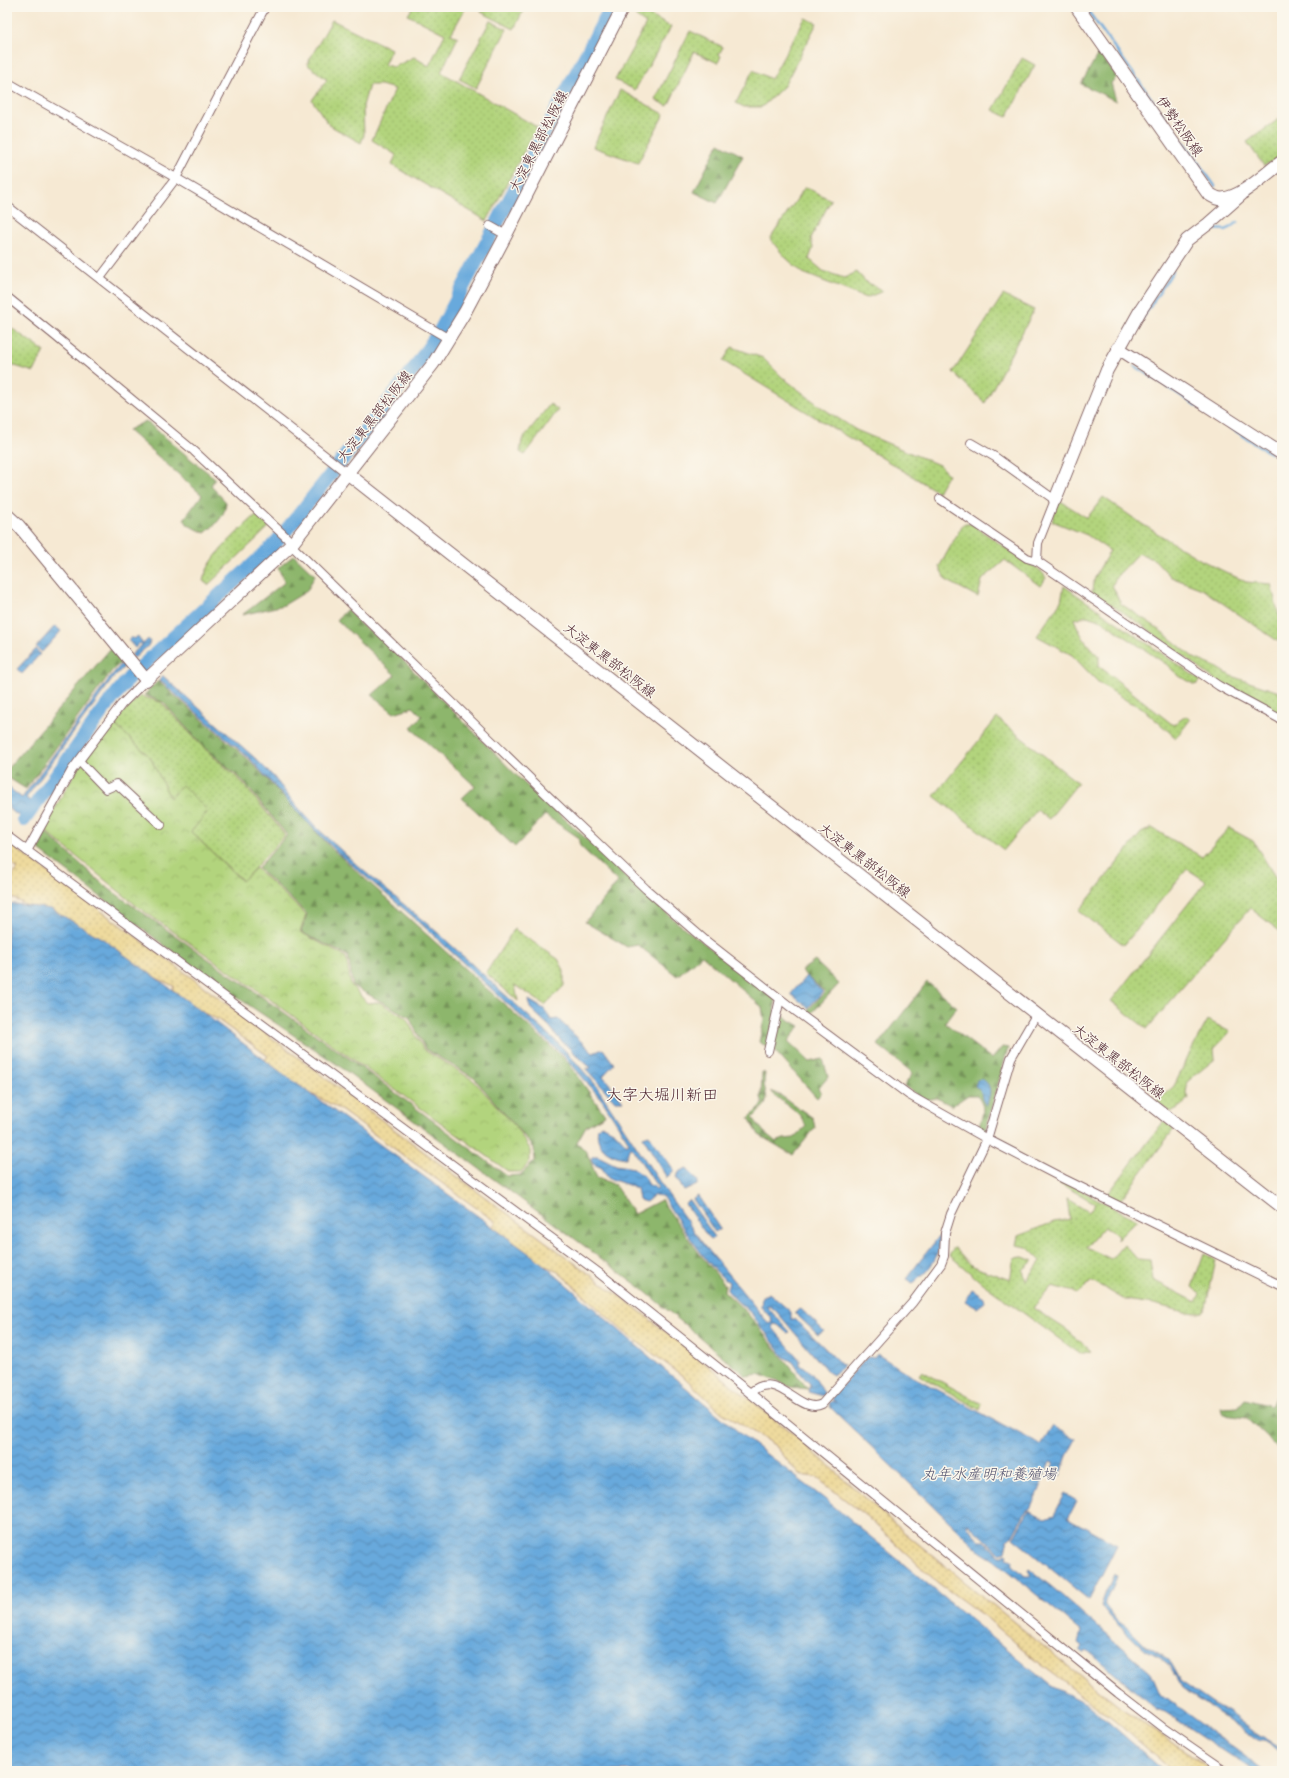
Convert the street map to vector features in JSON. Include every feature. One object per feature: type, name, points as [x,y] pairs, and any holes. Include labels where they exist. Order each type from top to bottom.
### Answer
[{"type":"main road","name":"大淀東黒部松阪線","points":[[623,7],[504,234],[433,364],[345,471],[1282,1207]]},
{"type":"main road","name":"伊勢松阪線","points":[[1077,7],[1208,193]]},
{"type":"main road","points":[[1054,500],[1107,370],[1118,348],[1187,240],[1253,184],[1282,162]]},
{"type":"main road","points":[[1208,193],[1214,197],[1222,199],[1231,196],[1253,184]]},
{"type":"main road","points":[[1208,193],[1215,210],[1212,220]]},
{"type":"main road","points":[[1118,348],[1282,454]]},
{"type":"main road","points":[[7,515],[19,526],[144,678],[289,542],[345,471]]},
{"type":"street","points":[[100,278],[176,178],[265,7]]},
{"type":"street","points":[[7,82],[176,178],[447,337]]},
{"type":"street","points":[[7,206],[345,471]]},
{"type":"street","points":[[490,226],[504,234]]},
{"type":"street","points":[[7,298],[194,451],[280,531],[289,542],[539,788],[646,889],[706,941],[780,999],[910,1095],[986,1139],[1282,1286]]},
{"type":"street","points":[[971,442],[995,457],[1054,500],[1038,543],[1037,561]]},
{"type":"street","points":[[940,499],[1027,558],[1037,561],[1219,686],[1282,720]]},
{"type":"street","points":[[27,851],[72,770],[121,705],[144,678]]},
{"type":"street","points":[[79,761],[106,789],[117,784],[161,825]]},
{"type":"street","points":[[7,836],[599,1273],[750,1393],[1118,1693],[1162,1727],[1226,1771]]},
{"type":"street","points":[[768,1051],[780,999]]},
{"type":"street","points":[[750,1393],[755,1388],[761,1386],[778,1387],[812,1407],[822,1404],[912,1303],[941,1264],[944,1256],[945,1233],[947,1225],[986,1139],[1011,1058],[1036,1015]]},
{"type":"green space","points":[[413,7],[461,7],[465,9],[451,34],[458,37],[441,72],[537,127],[487,221],[392,165],[396,155],[372,140],[395,89],[381,85],[369,85],[363,106],[364,135],[361,143],[329,125],[312,100],[327,80],[307,64],[332,20],[391,49],[384,65],[394,67],[414,57],[429,66],[445,34],[408,15]]},
{"type":"green space","points":[[483,7],[525,7],[514,29],[481,12]]},
{"type":"green space","points":[[638,9],[671,27],[635,90],[615,80],[646,24],[635,16]]},
{"type":"green space","points":[[805,18],[817,23],[784,86],[762,107],[744,107],[736,103],[753,70],[771,79]]},
{"type":"green space","points":[[490,21],[507,29],[476,88],[459,79]]},
{"type":"green space","points":[[690,31],[723,47],[719,54],[721,56],[718,63],[694,52],[668,106],[655,100]]},
{"type":"green space","points":[[1099,52],[1117,77],[1111,83],[1116,101],[1081,84]]},
{"type":"green space","points":[[1022,58],[1035,65],[1007,117],[993,110]]},
{"type":"green space","points":[[620,90],[664,114],[638,163],[593,147]]},
{"type":"green space","points":[[1279,119],[1282,123],[1282,155],[1264,166],[1247,142]]},
{"type":"green space","points":[[719,143],[743,156],[717,203],[694,192]]},
{"type":"green space","points":[[805,187],[831,200],[811,238],[813,248],[809,259],[823,271],[844,278],[857,272],[865,281],[883,291],[866,298],[803,273],[785,257],[770,239]]},
{"type":"green space","points":[[1003,295],[1034,310],[985,403],[953,372]]},
{"type":"green space","points":[[7,325],[44,351],[34,372],[15,366],[7,366]]},
{"type":"green space","points":[[732,347],[763,358],[782,377],[821,407],[856,430],[939,465],[948,474],[938,492],[723,361]]},
{"type":"green space","points":[[550,404],[558,410],[525,455],[520,452],[522,440]]},
{"type":"green space","points":[[146,421],[215,478],[211,486],[226,502],[222,516],[205,533],[188,525],[184,519],[202,495],[128,430]]},
{"type":"green space","points":[[1103,497],[1142,524],[1201,560],[1246,582],[1271,584],[1282,623],[1282,644],[1202,589],[1171,577],[1155,560],[1139,553],[1118,575],[1112,585],[1121,604],[1156,627],[1194,658],[1218,668],[1231,676],[1282,693],[1282,716],[1218,682],[1142,625],[1092,592],[1092,586],[1096,576],[1110,551],[1087,535],[1052,521],[1059,500],[1087,518]]},
{"type":"green space","points":[[256,515],[269,527],[208,585],[203,581],[206,572],[217,554]]},
{"type":"green space","points":[[963,524],[972,524],[1037,568],[1046,578],[1040,586],[1005,560],[982,580],[978,597],[946,580],[939,567]]},
{"type":"green space","points":[[294,555],[315,575],[307,591],[284,605],[242,615],[285,582],[278,568]]},
{"type":"green space","points":[[1064,586],[1200,680],[1196,685],[1179,676],[1166,664],[1102,621],[1087,616],[1074,619],[1084,639],[1099,656],[1099,666],[1173,725],[1186,716],[1190,720],[1176,738],[1141,707],[1129,702],[1098,682],[1072,655],[1037,636],[1061,601]]},
{"type":"green space","points":[[347,609],[360,624],[384,641],[525,784],[574,827],[631,882],[678,923],[776,999],[774,1011],[800,1026],[788,1041],[810,1062],[823,1059],[828,1077],[818,1089],[821,1093],[817,1098],[775,1051],[759,1042],[764,1020],[762,1007],[702,955],[677,976],[638,945],[627,947],[585,922],[618,882],[580,846],[578,837],[545,815],[515,847],[462,798],[475,786],[411,728],[422,716],[413,707],[394,713],[372,695],[395,675],[337,620]]},
{"type":"green space","points":[[111,648],[121,662],[111,672],[26,789],[7,777],[7,769]]},
{"type":"green space","points":[[158,681],[250,761],[333,850],[567,1061],[605,1115],[586,1126],[577,1142],[587,1153],[597,1178],[614,1184],[634,1214],[661,1200],[699,1253],[725,1285],[724,1291],[747,1313],[808,1389],[791,1387],[759,1374],[746,1376],[641,1288],[335,1063],[198,971],[39,850],[45,832],[105,886],[354,1062],[507,1176],[520,1175],[535,1161],[534,1148],[474,1078],[425,1049],[409,1017],[353,986],[348,956],[301,932],[307,914],[258,868],[287,835],[242,780],[203,746],[163,702],[144,695]]},
{"type":"green space","points":[[140,696],[161,702],[203,747],[241,781],[285,835],[243,881],[191,832],[208,811],[170,798],[150,757],[115,725],[124,712]]},
{"type":"green space","points":[[997,718],[1078,783],[1049,819],[1037,810],[1004,850],[934,796]]},
{"type":"green space","points":[[115,725],[150,757],[170,798],[182,785],[208,811],[191,832],[242,881],[256,868],[306,915],[300,932],[346,957],[351,985],[367,1003],[379,1002],[406,1018],[424,1050],[473,1080],[515,1126],[530,1149],[530,1162],[521,1172],[509,1172],[275,1003],[138,907],[50,835],[44,828],[83,759]]},
{"type":"green space","points":[[1152,828],[1202,857],[1229,828],[1253,841],[1282,888],[1282,933],[1250,908],[1147,1029],[1111,1001],[1206,881],[1187,869],[1124,945],[1079,911],[1141,833]]},
{"type":"green space","points":[[514,929],[558,959],[564,970],[564,986],[545,1005],[515,985],[518,1001],[486,973]]},
{"type":"green space","points":[[815,961],[839,984],[812,1013],[807,1011],[825,992],[805,975],[802,970]]},
{"type":"green space","points":[[927,982],[957,1007],[945,1023],[992,1059],[1002,1047],[1008,1048],[984,1134],[978,1130],[983,1108],[977,1095],[968,1095],[952,1106],[937,1098],[925,1100],[904,1086],[913,1073],[878,1045]]},
{"type":"green space","points":[[1208,1020],[1230,1032],[1214,1049],[1215,1059],[1188,1081],[1186,1093],[1188,1098],[1182,1106],[1170,1112],[1156,1103],[1174,1086],[1186,1059]]},
{"type":"green space","points":[[762,1072],[765,1073],[764,1084],[767,1099],[765,1105],[753,1118],[764,1132],[776,1142],[794,1138],[806,1127],[799,1115],[771,1091],[780,1095],[813,1118],[815,1128],[793,1155],[759,1135],[749,1118],[763,1104],[761,1097]]},
{"type":"green space","points":[[1164,1121],[1174,1129],[1118,1203],[1072,1181],[1075,1180],[1107,1195]]},
{"type":"green space","points":[[1058,1178],[1137,1220],[1117,1240],[1118,1235],[1104,1227],[1086,1247],[1111,1259],[1124,1244],[1137,1259],[1150,1260],[1153,1280],[1196,1302],[1200,1294],[1192,1287],[1204,1253],[1216,1260],[1205,1311],[1200,1313],[1184,1312],[1154,1304],[1125,1300],[1092,1281],[1078,1293],[1052,1286],[1033,1308],[1067,1330],[1091,1351],[1080,1354],[982,1283],[949,1255],[954,1247],[972,1266],[1010,1280],[1014,1258],[1023,1257],[1033,1261],[1023,1270],[1026,1281],[1041,1261],[1027,1247],[1016,1245],[1018,1236],[1054,1222],[1070,1219],[1067,1199],[1089,1212],[1095,1203],[1059,1183]]},
{"type":"green space","points":[[922,1371],[982,1404],[980,1410],[919,1375]]},
{"type":"green space","points":[[1282,1382],[1282,1450],[1247,1418],[1223,1415],[1221,1408],[1238,1407],[1245,1399],[1271,1406]]},
{"type":"sand","points":[[7,842],[637,1309],[793,1434],[905,1533],[1059,1659],[1121,1708],[1215,1771],[1173,1771],[1115,1721],[1038,1662],[988,1619],[937,1582],[866,1516],[816,1477],[799,1475],[776,1446],[721,1412],[684,1377],[622,1330],[556,1270],[482,1243],[496,1222],[338,1108],[260,1066],[268,1056],[217,1019],[167,997],[174,986],[120,962],[92,942],[13,898],[7,898],[7,883],[18,869],[7,860]]},
{"type":"water","points":[[55,626],[61,631],[42,652],[36,647]]},
{"type":"water","points":[[138,636],[143,644],[148,639],[150,642],[148,646],[134,658],[131,655],[142,645],[140,643],[135,648],[128,640],[132,637],[134,639]]},
{"type":"water","points":[[36,649],[40,654],[22,674],[17,669]]},
{"type":"water","points":[[123,662],[126,665],[114,677],[26,798],[37,806],[25,821],[8,808],[7,792],[9,788],[22,798]]},
{"type":"water","points":[[163,676],[256,759],[273,776],[294,803],[317,828],[359,867],[438,933],[562,1047],[595,1084],[665,1190],[701,1241],[769,1324],[772,1322],[771,1318],[761,1307],[762,1297],[769,1293],[791,1312],[791,1319],[795,1319],[843,1366],[833,1375],[828,1372],[776,1311],[770,1306],[767,1307],[790,1332],[787,1333],[778,1325],[774,1324],[772,1327],[800,1360],[800,1365],[804,1366],[814,1377],[824,1393],[823,1396],[808,1392],[810,1384],[793,1362],[784,1357],[752,1314],[727,1290],[729,1282],[713,1268],[662,1196],[654,1195],[646,1202],[639,1200],[637,1188],[608,1178],[602,1168],[593,1164],[591,1159],[593,1156],[598,1156],[616,1165],[634,1168],[644,1176],[649,1185],[656,1189],[658,1188],[632,1148],[629,1148],[626,1158],[614,1155],[604,1149],[601,1145],[597,1134],[598,1128],[602,1125],[615,1132],[627,1145],[629,1142],[602,1100],[566,1058],[417,920],[340,855],[305,820],[250,759],[159,680]]},
{"type":"water","points":[[7,903],[51,909],[103,939],[274,1067],[538,1260],[748,1440],[826,1500],[1051,1686],[1088,1704],[1164,1771],[7,1771]]},
{"type":"water","points":[[806,976],[823,992],[808,1008],[791,994]]},
{"type":"water","points":[[529,1000],[544,1009],[551,1020],[558,1019],[593,1053],[603,1049],[614,1064],[603,1076],[623,1101],[615,1101],[586,1069],[591,1068],[559,1039],[550,1027],[530,1008]]},
{"type":"water","points":[[981,1079],[988,1084],[990,1091],[986,1106],[982,1099],[981,1092],[975,1086],[977,1080]]},
{"type":"water","points":[[649,1135],[674,1170],[667,1178],[643,1137]]},
{"type":"water","points":[[687,1168],[698,1181],[697,1185],[684,1191],[676,1177],[680,1171]]},
{"type":"water","points":[[698,1196],[720,1229],[715,1232],[693,1199]]},
{"type":"water","points":[[689,1200],[715,1237],[710,1240],[685,1204]]},
{"type":"water","points":[[940,1235],[939,1250],[929,1268],[913,1283],[906,1279]]},
{"type":"water","points":[[972,1289],[984,1297],[985,1302],[977,1308],[965,1301]]},
{"type":"water","points":[[800,1308],[824,1331],[818,1335],[795,1313]]},
{"type":"water","name":"丸年水産明和養殖場","points":[[877,1354],[910,1375],[1041,1445],[1053,1426],[1076,1439],[1067,1456],[1060,1476],[1050,1471],[1054,1463],[1050,1462],[1031,1508],[1026,1510],[1012,1536],[1006,1541],[1008,1542],[1006,1551],[999,1553],[967,1523],[967,1526],[980,1541],[984,1541],[1000,1556],[1003,1556],[1005,1553],[1008,1554],[1007,1558],[1013,1560],[1012,1565],[1024,1576],[1031,1576],[1028,1570],[1029,1569],[1052,1587],[1151,1673],[1160,1694],[1265,1771],[1254,1771],[1165,1712],[1156,1709],[1087,1650],[1084,1653],[1080,1650],[1082,1646],[1078,1643],[1081,1631],[994,1560],[981,1552],[831,1408],[829,1403],[832,1401],[836,1402],[831,1398],[866,1358],[874,1358]]},
{"type":"water","points":[[1065,1494],[1077,1501],[1068,1518],[1117,1545],[1089,1600],[1013,1538],[1028,1510],[1045,1518],[1054,1515]]},
{"type":"water","points":[[1114,1574],[1117,1577],[1105,1605],[1116,1620],[1128,1628],[1145,1645],[1168,1659],[1180,1681],[1214,1705],[1228,1712],[1258,1735],[1282,1749],[1282,1753],[1267,1742],[1258,1740],[1182,1688],[1168,1664],[1144,1649],[1113,1620],[1101,1606]]},
{"type":"waterway","points":[[24,820],[105,708],[130,677],[273,546],[416,366],[441,329],[611,7]]},
{"type":"waterway","points":[[1085,7],[1215,186]]},
{"type":"waterway","points":[[1190,245],[1213,229],[1226,230],[1238,222]]},
{"type":"waterway","points":[[1142,319],[1173,271]]},
{"type":"waterway","points":[[1135,366],[1270,453]]},
{"type":"district","name":"大字大堀川新田","points":[[662,1094]]}]
